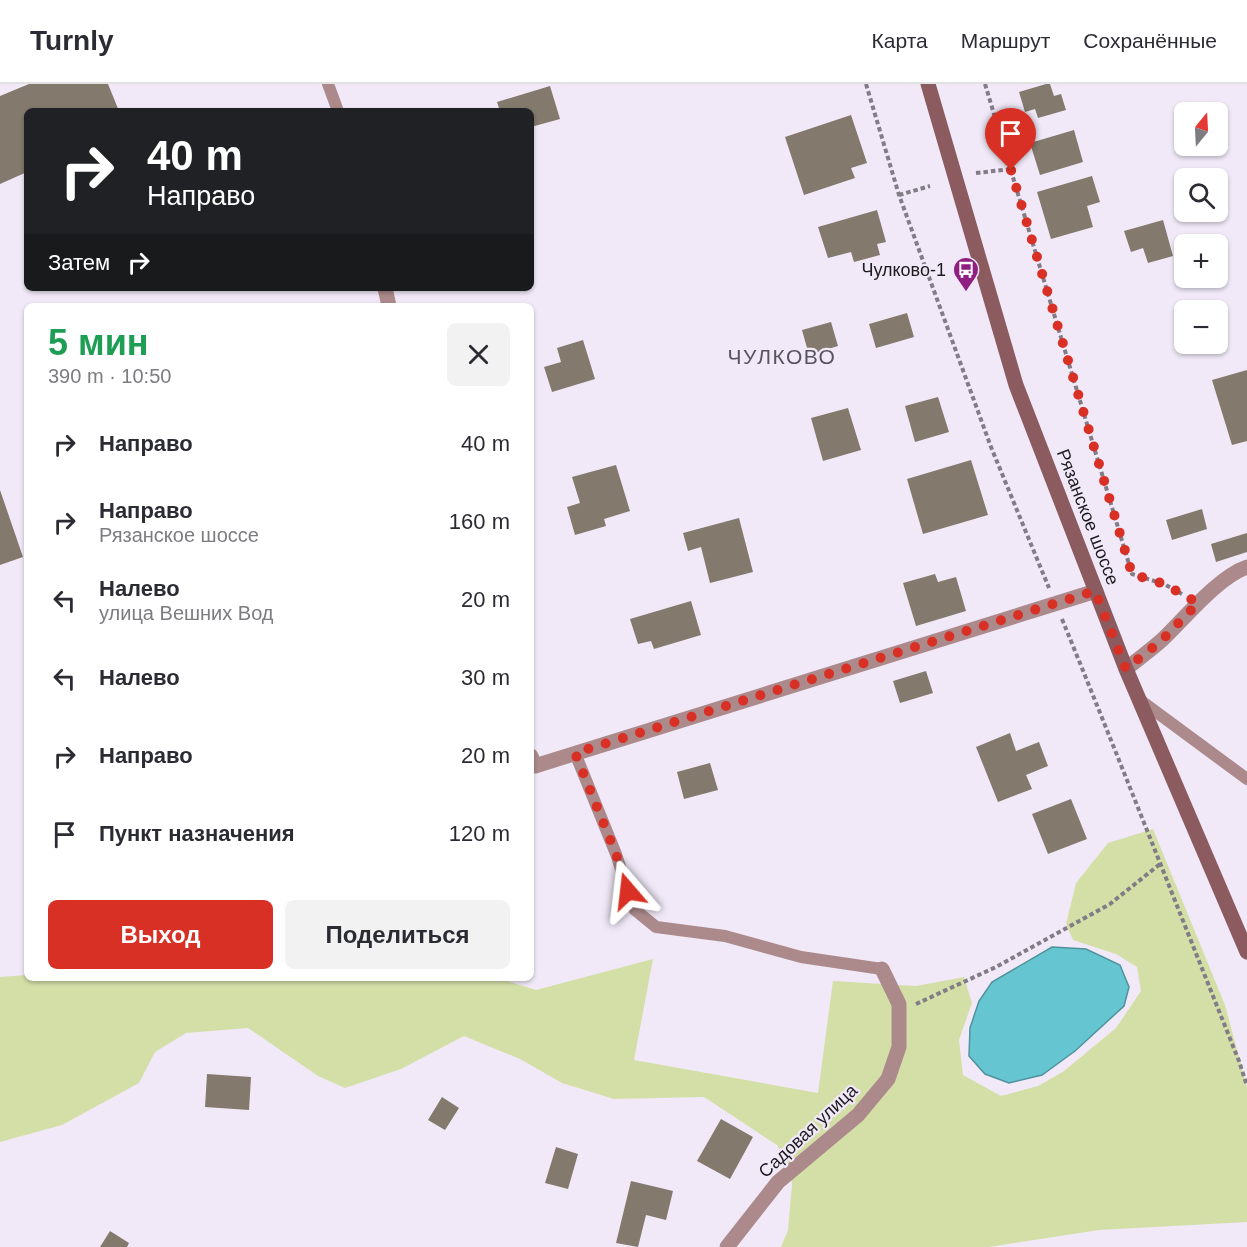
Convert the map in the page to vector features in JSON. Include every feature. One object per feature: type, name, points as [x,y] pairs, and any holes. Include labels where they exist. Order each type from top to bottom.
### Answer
[{"type":"main road","name":"Рязанское шоссе","points":[[928,84],[1016,384],[1126,669],[1247,952]]},
{"type":"street","points":[[1126,669],[1161,641],[1198,603],[1237,571],[1247,567]]},
{"type":"street","points":[[534,764],[535,766],[1095,591]]},
{"type":"street","name":"Садовая улица","points":[[727,1247],[778,1182],[858,1115],[888,1079],[899,1047],[899,1004],[882,969]]},
{"type":"lane","points":[[328,84],[337,108]]},
{"type":"lane","points":[[1140,700],[1247,779]]},
{"type":"lane","points":[[575,753],[616,854],[634,909],[656,927],[725,936],[801,957],[882,969]]},
{"type":"path","points":[[985,84],[1132,574],[1164,584],[1198,603]]},
{"type":"path","points":[[976,173],[1011,170]]},
{"type":"path","points":[[898,195],[930,186]]},
{"type":"path","points":[[899,1012],[996,967],[1110,904],[1160,864]]},
{"type":"green space","points":[[1153,829],[1225,1005],[1247,1087],[1247,1222],[1099,1230],[989,1247],[781,1247],[788,1230],[792,1184],[790,1170],[777,1145],[704,1097],[614,1099],[562,1083],[520,1059],[464,1036],[401,1069],[345,1088],[318,1076],[248,1028],[186,1033],[155,1052],[139,1083],[62,1125],[0,1142],[0,977],[24,975],[24,981],[508,981],[536,990],[653,959],[634,1060],[818,1093],[833,981],[916,986],[964,977],[972,1003],[959,1040],[963,1075],[1001,1096],[1038,1086],[1064,1071],[1116,1028],[1141,991],[1137,967],[1116,954],[1073,940],[1066,924],[1076,883],[1108,843]]},
{"type":"water","points":[[1052,947],[1086,949],[1120,965],[1129,987],[1124,1006],[1075,1051],[1042,1075],[1009,1083],[985,1074],[969,1056],[970,1028],[979,1001],[992,982]]},
{"type":"building","points":[[29,84],[108,84],[118,108],[24,108],[24,173],[0,184],[0,96]]},
{"type":"building","points":[[1050,84],[1054,96],[1061,94],[1066,110],[1038,118],[1035,109],[1025,112],[1019,92]]},
{"type":"building","points":[[550,86],[560,119],[534,126],[534,108],[499,108],[497,102]]},
{"type":"building","points":[[851,115],[867,163],[851,168],[855,178],[804,195],[785,137]]},
{"type":"building","points":[[1074,130],[1083,162],[1040,175],[1030,143]]},
{"type":"building","points":[[1092,176],[1100,202],[1087,206],[1093,227],[1051,239],[1037,192]]},
{"type":"building","points":[[877,210],[886,242],[877,244],[880,255],[854,262],[851,252],[828,258],[818,227]]},
{"type":"building","points":[[1163,220],[1173,256],[1148,263],[1143,248],[1131,252],[1124,231]]},
{"type":"building","points":[[907,313],[914,337],[876,348],[869,324]]},
{"type":"building","points":[[831,322],[838,346],[809,355],[802,330]]},
{"type":"building","points":[[583,340],[595,379],[552,392],[544,367],[561,362],[557,348]]},
{"type":"building","points":[[1247,370],[1247,441],[1232,445],[1212,380]]},
{"type":"building","points":[[938,397],[949,432],[915,442],[905,406]]},
{"type":"building","points":[[848,408],[861,450],[823,461],[811,418]]},
{"type":"building","points":[[971,460],[988,515],[923,534],[907,479]]},
{"type":"building","points":[[616,465],[630,511],[604,519],[606,526],[575,535],[567,507],[580,503],[572,477]]},
{"type":"building","points":[[0,490],[23,557],[0,565]]},
{"type":"building","points":[[1202,509],[1207,529],[1172,540],[1166,520]]},
{"type":"building","points":[[739,518],[753,572],[710,583],[701,547],[688,551],[683,533]]},
{"type":"building","points":[[1247,533],[1247,552],[1216,562],[1211,544]]},
{"type":"building","points":[[935,574],[938,582],[956,577],[966,611],[916,626],[903,583]]},
{"type":"building","points":[[691,601],[701,635],[654,649],[651,641],[638,644],[630,619]]},
{"type":"building","points":[[926,671],[933,693],[900,703],[893,681]]},
{"type":"building","points":[[1010,733],[1016,751],[1039,742],[1048,766],[1026,775],[1032,789],[998,802],[976,747]]},
{"type":"building","points":[[710,763],[718,790],[684,799],[677,772]]},
{"type":"building","points":[[1071,799],[1087,839],[1048,854],[1032,814]]},
{"type":"building","points":[[207,1074],[251,1077],[249,1110],[205,1107]]},
{"type":"building","points":[[442,1097],[459,1108],[445,1130],[428,1120]]},
{"type":"building","points":[[721,1119],[753,1137],[730,1179],[697,1161]]},
{"type":"building","points":[[556,1147],[578,1154],[568,1189],[545,1183]]},
{"type":"building","points":[[631,1181],[673,1191],[666,1220],[646,1215],[638,1247],[616,1243]]},
{"type":"building","points":[[110,1231],[129,1243],[127,1247],[100,1247]]},
{"type":"place","name":"Чулково-1","points":[[966,293]]},
{"type":"district","name":"ЧУЛКОВО","points":[[782,357]]},
{"type":"route","points":[[628,891],[616,854],[575,753],[1095,591],[1126,669],[1161,641],[1198,603],[1164,584],[1132,574],[1011,170]]}]
